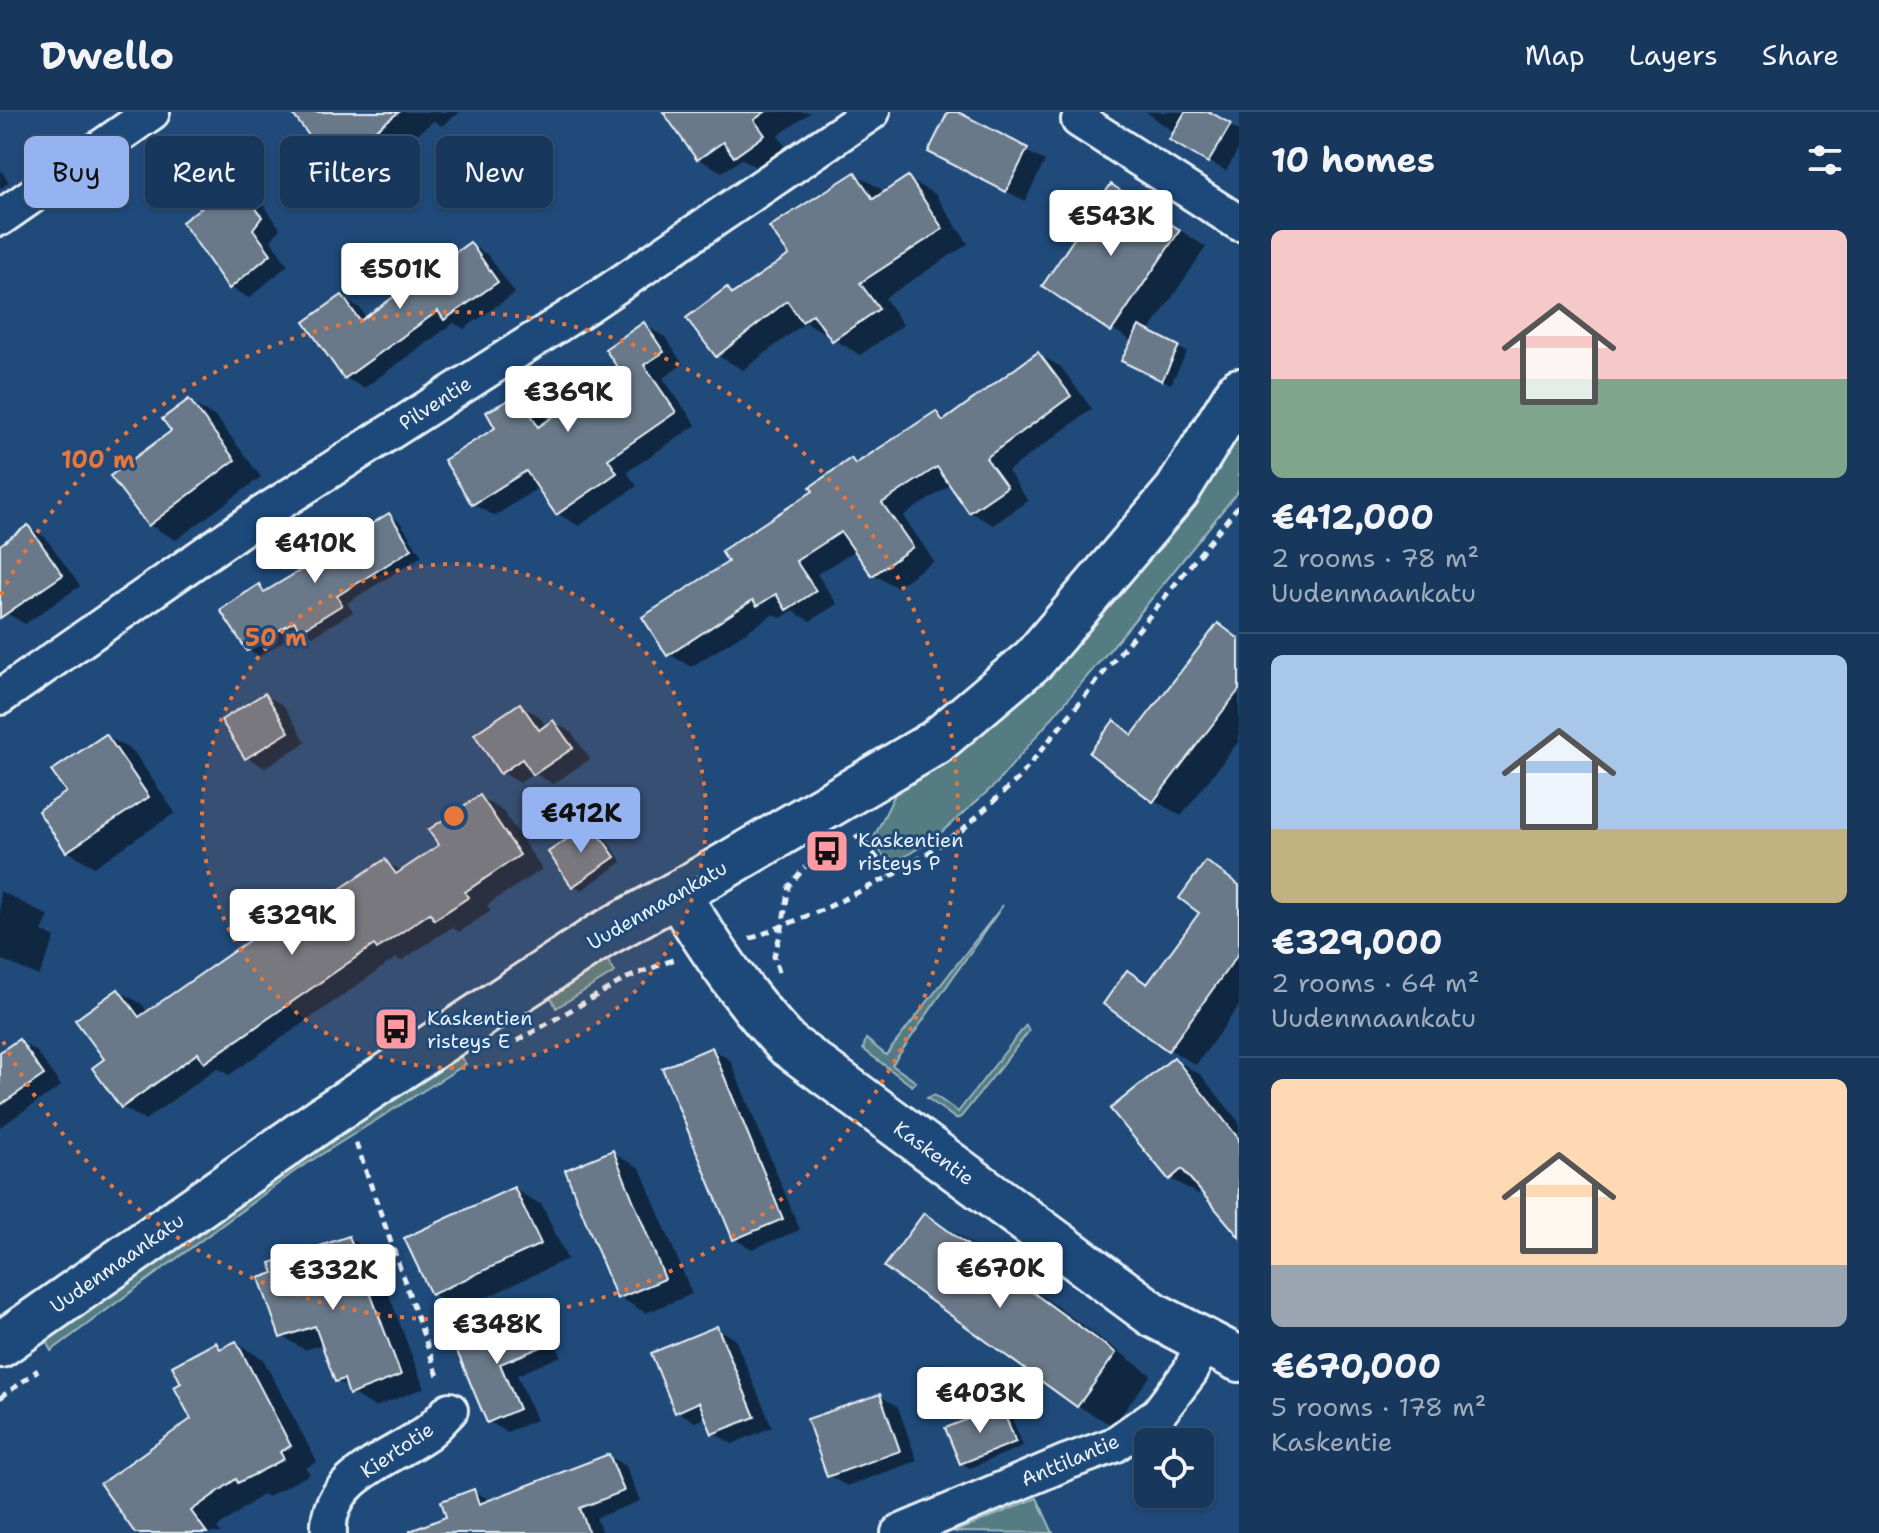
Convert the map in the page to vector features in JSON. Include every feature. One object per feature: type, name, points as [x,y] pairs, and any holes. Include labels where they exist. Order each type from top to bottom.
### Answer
[{"type":"main road","name":"Uudenmaankatu","points":[[0,1345],[325,1117],[602,935],[936,742],[1034,659],[1177,491],[1239,391]]},
{"type":"main road","name":"Kaskentie","points":[[677,894],[712,949],[764,1020],[787,1044],[1141,1306],[1221,1350]]},
{"type":"street","points":[[0,218],[152,112]]},
{"type":"street","name":"Pilventie","points":[[0,697],[265,512],[587,306],[872,112]]},
{"type":"street","points":[[1079,120],[1239,223]]},
{"type":"street","name":"Anttilantie","points":[[899,1533],[1114,1445],[1158,1414],[1190,1372],[1221,1350]]},
{"type":"street","name":"Kiertotie","points":[[329,1533],[328,1517],[339,1493],[364,1471],[430,1431],[450,1410]]},
{"type":"path","points":[[515,1042],[627,978],[687,954],[738,944],[782,928],[890,876],[962,830],[1018,779],[1239,505]]},
{"type":"path","points":[[849,840],[860,835],[890,876]]},
{"type":"path","points":[[782,928],[789,886],[803,868],[815,859]]},
{"type":"path","points":[[342,1150],[356,1142],[450,1410]]},
{"type":"path","points":[[0,1398],[44,1365]]},
{"type":"green space","points":[[1239,436],[1239,490],[1123,634],[996,784],[935,838],[891,865],[872,841],[902,780],[1042,672],[1106,611]]},
{"type":"green space","points":[[1003,905],[892,1065],[916,1082],[912,1086],[863,1049],[866,1039],[886,1055]]},
{"type":"green space","points":[[605,957],[615,972],[556,1008],[548,990]]},
{"type":"green space","points":[[1026,1025],[1029,1031],[961,1117],[956,1119],[927,1098],[934,1095],[958,1112]]},
{"type":"green space","points":[[458,1054],[466,1064],[298,1169],[51,1351],[48,1345],[50,1335],[208,1217]]},
{"type":"green space","points":[[1037,1498],[1053,1533],[954,1532]]},
{"type":"building","points":[[291,112],[399,112],[368,136],[309,136]]},
{"type":"building","points":[[663,112],[765,112],[754,120],[765,135],[734,157],[723,142],[697,160]]},
{"type":"building","points":[[948,112],[958,112],[1028,148],[1006,192],[928,152]]},
{"type":"building","points":[[1185,112],[1210,112],[1231,124],[1208,163],[1169,140]]},
{"type":"building","points":[[855,172],[873,199],[908,176],[943,229],[860,283],[879,309],[832,341],[813,314],[802,322],[787,301],[716,357],[686,318],[727,287],[732,294],[789,255],[769,227]]},
{"type":"building","points":[[1111,184],[1180,230],[1111,332],[1042,286]]},
{"type":"building","points":[[201,208],[256,208],[262,217],[253,229],[271,254],[229,289],[182,222]]},
{"type":"building","points":[[470,242],[498,282],[444,320],[438,311],[344,379],[304,322],[342,295],[360,321]]},
{"type":"building","points":[[644,322],[664,352],[644,365],[676,412],[608,459],[617,473],[556,515],[526,471],[472,505],[444,460],[495,428],[486,412],[520,394],[538,427],[570,405],[574,410],[623,376],[605,349]]},
{"type":"building","points":[[1139,326],[1179,346],[1162,381],[1121,361]]},
{"type":"building","points":[[1038,352],[1071,396],[986,458],[1007,487],[969,513],[937,467],[882,503],[913,547],[872,576],[841,532],[796,561],[816,591],[786,610],[776,594],[757,606],[753,600],[667,656],[642,617],[728,562],[721,551],[813,491],[810,487],[851,458],[855,464],[936,411],[943,421]]},
{"type":"building","points":[[189,399],[235,460],[148,526],[110,476],[171,431],[162,419]]},
{"type":"building","points":[[389,513],[412,549],[337,596],[342,605],[300,631],[294,621],[247,651],[220,610],[259,584],[264,592],[348,542],[346,540]]},
{"type":"building","points":[[28,525],[63,575],[0,618],[0,545]]},
{"type":"building","points":[[1218,623],[1239,639],[1239,690],[1153,802],[1089,753],[1114,720],[1132,735]]},
{"type":"building","points":[[265,693],[289,732],[245,759],[221,720]]},
{"type":"building","points":[[520,703],[539,730],[553,720],[573,748],[533,775],[522,759],[500,774],[474,734]]},
{"type":"building","points":[[106,734],[149,797],[66,852],[38,811],[66,792],[51,771]]},
{"type":"building","points":[[480,795],[520,855],[465,892],[469,897],[434,920],[430,913],[377,949],[374,945],[204,1063],[198,1053],[121,1108],[92,1068],[104,1059],[75,1020],[118,989],[139,1017],[297,907],[302,914],[385,859],[396,874],[439,845],[428,830]]},
{"type":"building","points":[[591,823],[615,857],[572,887],[548,852]]},
{"type":"building","points":[[1206,861],[1239,885],[1239,953],[1168,1051],[1103,1004],[1127,970],[1147,984],[1199,913],[1179,898]]},
{"type":"building","points":[[19,1039],[44,1075],[0,1105],[0,1052]]},
{"type":"building","points":[[712,1047],[783,1219],[733,1240],[662,1068]]},
{"type":"building","points":[[1174,1057],[1239,1139],[1239,1237],[1182,1169],[1169,1180],[1110,1109]]},
{"type":"building","points":[[613,1150],[665,1279],[617,1299],[565,1170]]},
{"type":"building","points":[[514,1187],[541,1244],[431,1295],[404,1238]]},
{"type":"building","points":[[924,1213],[1116,1353],[1077,1407],[884,1267]]},
{"type":"building","points":[[349,1236],[401,1375],[349,1395],[344,1379],[335,1382],[315,1326],[280,1338],[259,1278],[274,1273],[270,1263]]},
{"type":"building","points":[[532,1317],[544,1346],[500,1364],[519,1409],[487,1423],[456,1349]]},
{"type":"building","points":[[717,1326],[755,1417],[712,1434],[699,1402],[675,1413],[651,1353]]},
{"type":"building","points":[[236,1341],[291,1446],[280,1452],[284,1459],[238,1483],[236,1479],[191,1511],[207,1533],[135,1533],[100,1484],[191,1419],[174,1387],[181,1383],[172,1366],[216,1342],[220,1349]]},
{"type":"building","points":[[880,1394],[900,1451],[827,1477],[807,1419]]},
{"type":"building","points":[[1001,1406],[1016,1442],[960,1464],[945,1428]]},
{"type":"building","points":[[609,1454],[624,1491],[580,1508],[589,1533],[410,1533],[446,1517],[441,1501],[474,1489],[479,1504]]},
{"type":"place","name":"Kaskentien risteys P","points":[[827,851]]},
{"type":"place","name":"Kaskentien risteys E","points":[[396,1029]]}]
